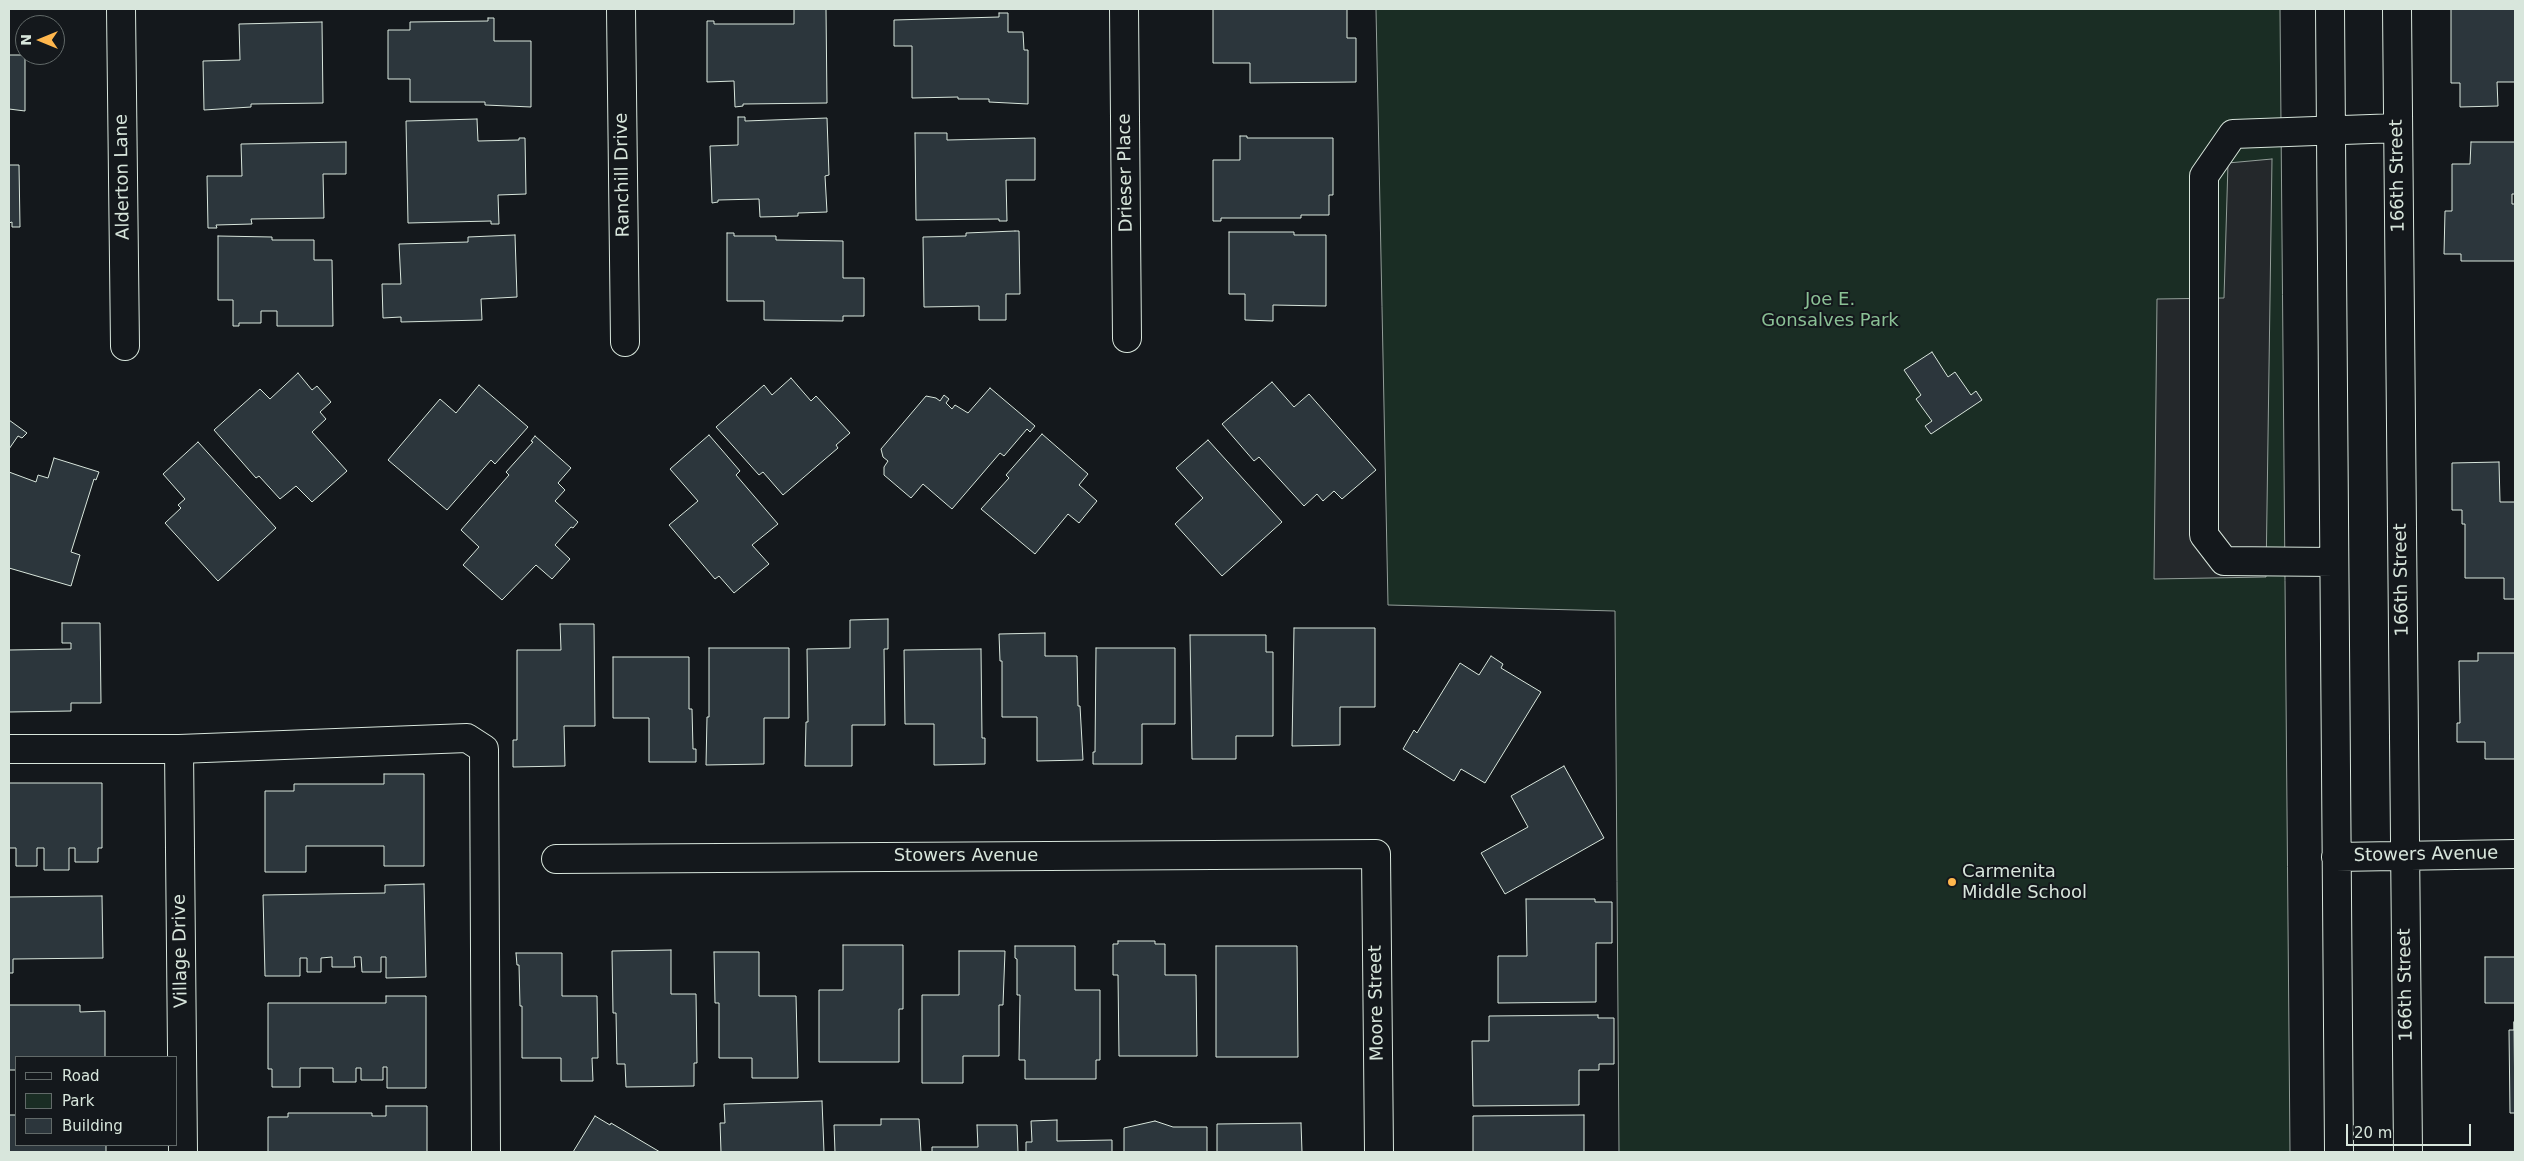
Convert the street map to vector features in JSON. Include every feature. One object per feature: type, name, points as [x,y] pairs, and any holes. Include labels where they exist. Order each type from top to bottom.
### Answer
[{"type":"street","name":"Alderton Lane","points":[[121,9],[125,346]]},
{"type":"street","name":"Ranchill Drive","points":[[621,9],[625,342]]},
{"type":"street","name":"Drieser Place","points":[[1124,9],[1127,338]]},
{"type":"street","points":[[2330,9],[2339,1152]]},
{"type":"street","name":"166th Street","points":[[2397,9],[2408,1152]]},
{"type":"street","points":[[2334,562],[2224,560],[2204,535],[2204,176],[2233,134],[2398,128]]},
{"type":"street","points":[[9,749],[179,749],[467,738],[484,749],[486,1152]]},
{"type":"street","name":"Village Drive","points":[[179,749],[183,1152]]},
{"type":"street","name":"Stowers Avenue","points":[[556,859],[1376,854]]},
{"type":"street","name":"Moore Street","points":[[1376,854],[1379,1152]]},
{"type":"street","name":"Stowers Avenue","points":[[2336,856],[2515,854]]},
{"type":"green space","name":"Joe E. Gonsalves Park","points":[[1376,9],[2280,9],[2290,1152],[1619,1152],[1615,611],[1388,605]]},
{"type":"shaded area","points":[[2272,159],[2266,577],[2154,579],[2157,299],[2224,298],[2228,163]]},
{"type":"building","points":[[794,9],[826,9],[827,103],[743,104],[743,106],[735,107],[734,81],[707,82],[707,21],[714,21],[714,24],[794,24]]},
{"type":"building","points":[[1213,9],[1347,9],[1347,38],[1356,38],[1356,82],[1250,83],[1250,63],[1213,63]]},
{"type":"building","points":[[2451,9],[2515,9],[2515,82],[2497,82],[2498,106],[2460,107],[2460,83],[2451,83]]},
{"type":"building","points":[[999,13],[1008,13],[1008,32],[1023,32],[1024,50],[1028,50],[1028,104],[989,102],[989,99],[958,99],[958,97],[912,98],[912,46],[894,46],[894,20],[999,17]]},
{"type":"building","points":[[488,18],[494,18],[494,41],[531,41],[531,107],[485,105],[485,102],[410,102],[410,79],[388,79],[388,30],[410,30],[410,22],[488,21]]},
{"type":"building","points":[[322,22],[323,103],[251,104],[251,107],[204,110],[203,61],[240,60],[239,24]]},
{"type":"building","points":[[9,55],[15,55],[15,65],[25,65],[25,111],[9,109]]},
{"type":"building","points":[[738,117],[745,117],[745,121],[827,118],[829,175],[825,176],[827,212],[798,213],[798,216],[760,217],[759,199],[718,200],[718,202],[712,203],[710,146],[738,145]]},
{"type":"building","points":[[477,119],[478,141],[519,140],[519,138],[525,138],[526,194],[498,195],[499,224],[491,224],[491,221],[408,223],[406,121]]},
{"type":"building","points":[[915,133],[947,133],[947,140],[1035,138],[1035,180],[1006,180],[1007,221],[999,221],[999,219],[916,220]]},
{"type":"building","points":[[1240,136],[1247,136],[1247,138],[1333,138],[1333,195],[1329,195],[1329,215],[1301,215],[1301,218],[1221,218],[1221,221],[1213,221],[1213,160],[1240,160]]},
{"type":"building","points":[[346,142],[346,174],[323,174],[324,218],[251,219],[252,224],[216,225],[217,228],[208,228],[207,176],[242,176],[241,144]]},
{"type":"building","points":[[2471,142],[2515,142],[2515,194],[2512,194],[2512,204],[2515,204],[2515,261],[2461,261],[2461,254],[2444,254],[2445,211],[2452,211],[2452,164],[2470,164]]},
{"type":"building","points":[[9,165],[19,165],[20,227],[12,227],[12,222],[9,223]]},
{"type":"building","points":[[1019,231],[1020,294],[1006,294],[1006,320],[979,320],[979,306],[924,307],[923,237],[966,236],[966,233]]},
{"type":"building","points":[[1229,232],[1294,232],[1294,235],[1326,235],[1326,306],[1273,305],[1273,321],[1245,320],[1245,294],[1229,294]]},
{"type":"building","points":[[727,233],[734,233],[734,236],[776,236],[776,240],[843,241],[843,278],[864,278],[864,316],[843,316],[843,321],[764,320],[764,301],[727,301]]},
{"type":"building","points":[[515,235],[517,297],[481,299],[482,320],[401,322],[401,317],[383,318],[382,284],[401,284],[399,244],[468,242],[468,237]]},
{"type":"building","points":[[218,236],[272,237],[272,240],[314,240],[314,260],[332,260],[333,326],[277,326],[277,311],[261,311],[261,323],[239,323],[239,326],[233,326],[233,300],[218,300]]},
{"type":"building","points":[[1932,352],[1948,377],[1955,372],[1971,395],[1976,391],[1982,400],[1931,434],[1925,426],[1932,421],[1916,399],[1921,395],[1904,370]]},
{"type":"building","points":[[298,373],[312,390],[317,386],[331,402],[320,412],[326,419],[312,432],[347,471],[312,502],[296,486],[280,499],[259,476],[256,478],[214,430],[260,389],[270,399]]},
{"type":"building","points":[[791,378],[811,401],[816,396],[850,433],[836,445],[838,448],[783,495],[763,472],[759,475],[716,427],[764,385],[772,395]]},
{"type":"building","points":[[1272,382],[1294,407],[1309,394],[1376,470],[1342,499],[1334,491],[1323,501],[1317,494],[1304,506],[1259,457],[1254,461],[1222,424]]},
{"type":"building","points":[[479,385],[528,427],[495,464],[491,460],[447,510],[388,460],[440,399],[456,413]]},
{"type":"building","points":[[990,388],[1035,426],[1030,432],[1027,429],[1004,456],[1000,453],[952,509],[923,484],[911,498],[884,475],[884,467],[888,461],[883,457],[881,449],[926,396],[940,401],[944,395],[949,399],[946,403],[952,409],[955,405],[968,413]]},
{"type":"building","points":[[9,420],[27,433],[22,438],[18,436],[9,449]]},
{"type":"building","points":[[1042,434],[1088,474],[1079,485],[1097,501],[1079,523],[1068,514],[1035,554],[981,509],[1009,478],[1006,475]]},
{"type":"building","points":[[709,435],[740,471],[736,475],[778,524],[752,545],[769,564],[734,593],[719,576],[715,579],[669,525],[698,501],[670,469]]},
{"type":"building","points":[[535,436],[571,468],[558,483],[565,490],[555,501],[578,522],[555,545],[570,559],[552,579],[536,565],[502,600],[463,565],[479,547],[461,530],[509,475],[506,472],[533,442],[531,441]]},
{"type":"building","points":[[1208,440],[1282,522],[1222,576],[1175,524],[1203,498],[1176,468]]},
{"type":"building","points":[[198,442],[276,528],[218,581],[165,523],[181,508],[178,505],[185,499],[163,474]]},
{"type":"building","points":[[54,458],[99,472],[96,480],[94,479],[71,552],[80,555],[71,586],[9,568],[9,472],[36,482],[38,475],[48,478]]},
{"type":"building","points":[[2499,462],[2500,502],[2515,502],[2515,599],[2504,599],[2504,578],[2465,578],[2465,524],[2462,524],[2462,510],[2452,510],[2452,463]]},
{"type":"building","points":[[888,619],[888,649],[884,649],[885,725],[852,725],[852,766],[805,766],[806,722],[808,722],[807,649],[850,648],[850,620]]},
{"type":"building","points":[[62,623],[100,623],[101,703],[71,703],[71,711],[9,712],[9,650],[71,649],[71,643],[62,643]]},
{"type":"building","points":[[560,624],[594,624],[595,726],[564,726],[565,766],[513,767],[513,740],[517,740],[517,650],[561,650]]},
{"type":"building","points":[[1294,628],[1375,628],[1375,707],[1340,707],[1340,745],[1292,746]]},
{"type":"building","points":[[1045,633],[1045,656],[1077,656],[1078,706],[1080,706],[1083,760],[1037,761],[1037,717],[1002,717],[1002,661],[1000,661],[999,634]]},
{"type":"building","points":[[1190,635],[1266,635],[1266,652],[1273,652],[1273,736],[1236,736],[1236,759],[1192,759]]},
{"type":"building","points":[[709,648],[789,648],[789,718],[764,718],[764,764],[706,765],[707,717],[709,717]]},
{"type":"building","points":[[1096,648],[1175,648],[1175,724],[1142,724],[1142,764],[1093,764],[1093,752],[1095,752]]},
{"type":"building","points":[[981,649],[982,738],[985,738],[985,764],[934,765],[934,724],[905,724],[904,650]]},
{"type":"building","points":[[2478,653],[2515,653],[2515,759],[2485,759],[2485,742],[2457,742],[2457,723],[2460,723],[2459,661],[2478,661]]},
{"type":"building","points":[[1491,656],[1503,664],[1501,668],[1541,692],[1485,783],[1461,769],[1454,781],[1403,749],[1414,730],[1417,733],[1460,663],[1479,675]]},
{"type":"building","points":[[613,657],[689,657],[689,709],[692,709],[693,749],[696,749],[696,762],[649,762],[649,718],[613,718]]},
{"type":"building","points":[[1564,766],[1604,838],[1505,894],[1481,853],[1528,827],[1511,796]]},
{"type":"building","points":[[384,774],[424,774],[424,866],[384,866],[384,846],[306,846],[306,872],[265,872],[265,791],[294,791],[294,784],[384,784]]},
{"type":"building","points":[[9,783],[102,783],[102,848],[98,848],[98,862],[75,862],[75,848],[69,848],[69,870],[44,870],[44,848],[37,848],[37,866],[16,866],[16,848],[9,848]]},
{"type":"building","points":[[424,884],[426,977],[386,978],[386,957],[381,957],[381,972],[362,972],[361,957],[354,957],[355,967],[332,967],[332,957],[321,958],[321,972],[307,972],[307,958],[300,958],[300,976],[265,976],[263,895],[385,893],[385,885]]},
{"type":"building","points":[[102,896],[103,958],[13,959],[13,973],[9,973],[9,897]]},
{"type":"building","points":[[1526,899],[1595,899],[1595,902],[1612,902],[1612,943],[1596,943],[1596,1002],[1498,1003],[1498,956],[1527,956]]},
{"type":"building","points":[[1118,941],[1155,941],[1155,944],[1165,944],[1165,975],[1196,975],[1197,1056],[1119,1056],[1118,975],[1113,975],[1113,944],[1118,944]]},
{"type":"building","points":[[843,945],[903,945],[903,1009],[899,1009],[899,1062],[819,1062],[819,990],[843,990]]},
{"type":"building","points":[[1015,946],[1075,946],[1075,990],[1100,990],[1100,1060],[1096,1060],[1096,1079],[1025,1079],[1025,1060],[1019,1060],[1020,995],[1017,995]]},
{"type":"building","points":[[1216,946],[1297,946],[1298,1057],[1216,1057]]},
{"type":"building","points":[[671,950],[671,994],[696,994],[697,1063],[694,1063],[694,1086],[626,1087],[625,1064],[617,1064],[616,1013],[613,1013],[612,951]]},
{"type":"building","points":[[959,951],[1005,951],[1003,1005],[999,1005],[999,1056],[963,1056],[963,1083],[922,1083],[922,995],[959,995]]},
{"type":"building","points":[[714,952],[759,952],[759,996],[796,996],[798,1078],[752,1078],[752,1058],[719,1058],[719,1003],[715,1003]]},
{"type":"building","points":[[516,953],[562,953],[562,996],[597,996],[598,1058],[592,1058],[593,1081],[561,1081],[561,1058],[522,1058],[522,1006],[520,1006],[519,965],[517,965]]},
{"type":"building","points":[[2485,957],[2515,957],[2515,1003],[2485,1003]]},
{"type":"building","points":[[386,996],[426,996],[426,1088],[387,1088],[387,1067],[383,1067],[383,1080],[361,1080],[361,1068],[356,1068],[356,1082],[333,1082],[333,1068],[300,1068],[300,1087],[272,1087],[272,1069],[268,1069],[268,1003],[386,1003]]},
{"type":"building","points":[[9,1005],[80,1005],[80,1012],[105,1011],[105,1056],[15,1056],[15,1070],[9,1070]]},
{"type":"building","points":[[1598,1015],[1598,1018],[1614,1018],[1614,1064],[1599,1064],[1599,1070],[1579,1070],[1579,1105],[1473,1106],[1472,1041],[1489,1041],[1489,1016]]},
{"type":"building","points":[[2514,1022],[2515,1113],[2510,1113],[2509,1030],[2514,1030]]},
{"type":"building","points":[[822,1101],[824,1152],[721,1152],[720,1123],[725,1123],[724,1104]]},
{"type":"building","points":[[386,1106],[427,1106],[427,1152],[268,1152],[268,1117],[288,1117],[288,1113],[372,1113],[372,1116],[386,1116]]},
{"type":"building","points":[[9,1115],[15,1115],[15,1146],[106,1146],[106,1152],[9,1152]]},
{"type":"building","points":[[1584,1115],[1584,1152],[1473,1152],[1473,1116]]},
{"type":"building","points":[[595,1116],[610,1125],[611,1123],[660,1152],[573,1152]]},
{"type":"building","points":[[881,1119],[919,1119],[921,1152],[835,1152],[834,1125],[881,1125]]},
{"type":"building","points":[[1057,1120],[1057,1141],[1112,1140],[1112,1152],[1026,1152],[1026,1142],[1032,1142],[1031,1121]]},
{"type":"building","points":[[1155,1121],[1173,1127],[1207,1127],[1207,1152],[1124,1152],[1124,1128]]},
{"type":"building","points":[[1301,1123],[1302,1152],[1217,1152],[1217,1124]]},
{"type":"building","points":[[977,1125],[1017,1125],[1018,1152],[932,1152],[932,1147],[978,1147]]},
{"type":"place","name":"Carmenita Middle School","points":[[1952,882]]}]
